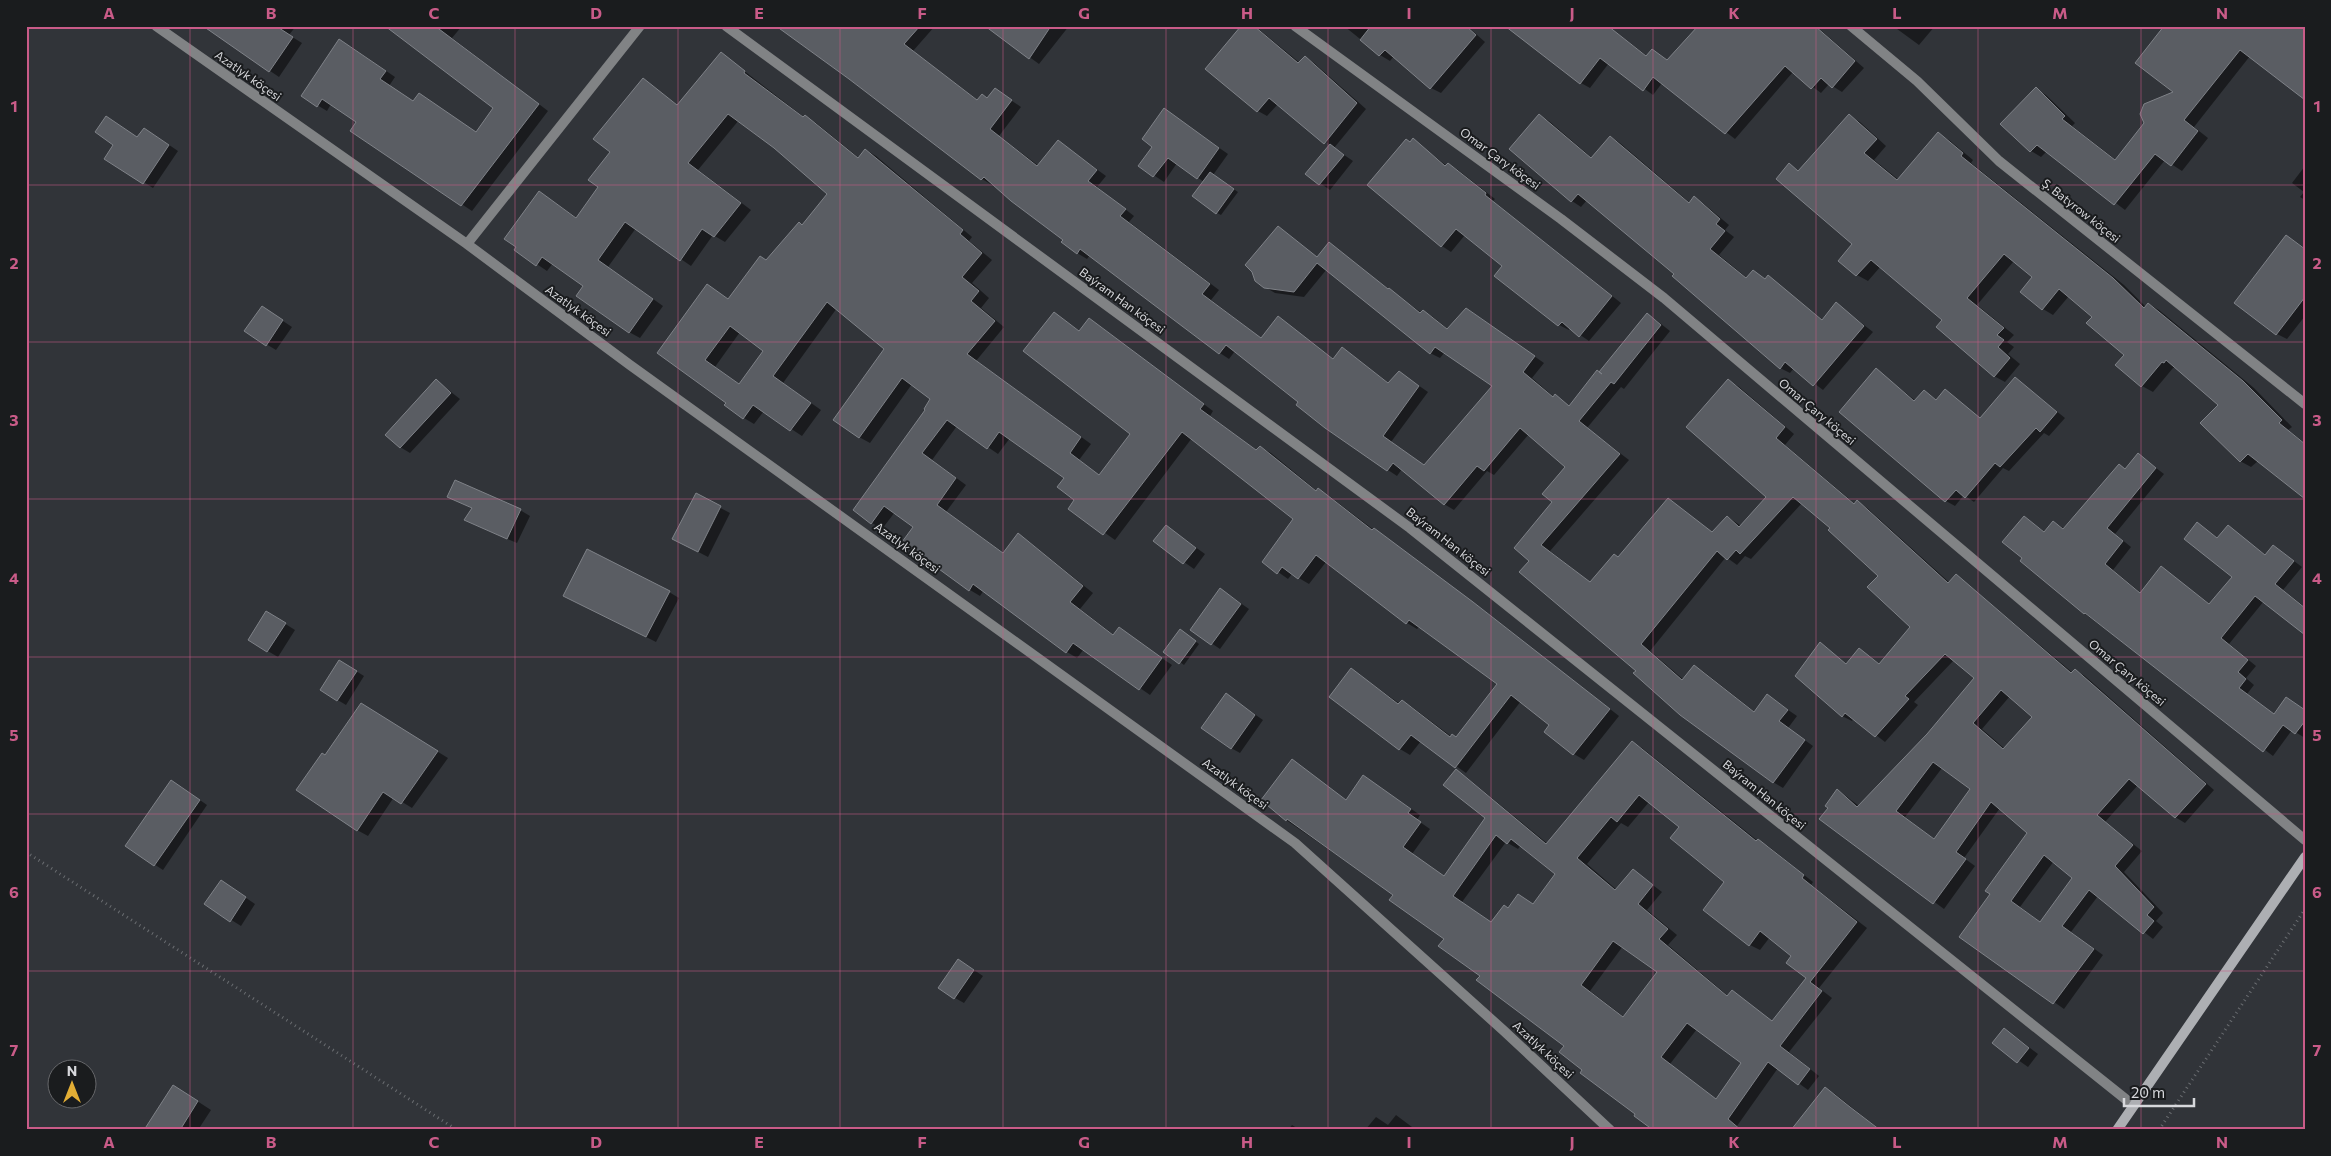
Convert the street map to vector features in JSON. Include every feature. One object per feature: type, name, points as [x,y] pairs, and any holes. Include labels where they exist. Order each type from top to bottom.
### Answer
[{"type":"street","name":"Azatlyk köçesi","points":[[156,26],[467,244],[630,365],[1295,843],[1503,1030],[1610,1130]]},
{"type":"street","points":[[467,244],[640,26]]},
{"type":"street","name":"Baýram Han köçesi","points":[[726,26],[1410,528],[2133,1105]]},
{"type":"street","name":"Omar Çary köçesi","points":[[1295,26],[1561,219],[1664,298],[2305,840]]},
{"type":"street","name":"Ş. Batyrow köçesi","points":[[1851,26],[1917,81],[1999,161],[2305,404]]},
{"type":"street","points":[[2118,1130],[2133,1105],[2305,856]]},
{"type":"path","points":[[26,852],[457,1130]]},
{"type":"path","points":[[2158,1130],[2305,908]]},
{"type":"building","points":[[203,26],[276,26],[293,37],[269,72]]},
{"type":"building","points":[[385,26],[435,26],[539,104],[461,206],[350,131],[356,122],[322,99],[317,107],[301,96],[339,39],[386,71],[380,79],[413,101],[419,93],[476,132],[493,108]]},
{"type":"building","points":[[776,26],[920,26],[904,44],[977,100],[982,94],[987,98],[995,88],[1012,100],[990,129],[1037,166],[1058,140],[1097,170],[1088,181],[1126,209],[1120,216],[1210,284],[1202,294],[1261,338],[1278,316],[1333,359],[1342,347],[1388,383],[1399,371],[1419,386],[1383,436],[1424,465],[1492,386],[1435,347],[1430,354],[1317,263],[1294,292],[1264,288],[1255,281],[1252,272],[1245,265],[1278,226],[1317,257],[1329,242],[1420,313],[1423,310],[1447,329],[1466,308],[1535,356],[1523,372],[1553,397],[1555,394],[1569,406],[1597,370],[1599,372],[1647,313],[1661,325],[1614,384],[1611,382],[1579,421],[1620,454],[1541,545],[1590,582],[1614,554],[1618,557],[1668,498],[1712,532],[1727,516],[1739,527],[1766,497],[1686,427],[1728,379],[1785,427],[1776,438],[1854,504],[1857,500],[1948,583],[1956,574],[2071,673],[2075,669],[2206,784],[2175,818],[2129,779],[2097,815],[2133,845],[2115,866],[2154,907],[2147,915],[2154,921],[2143,934],[2089,890],[2062,926],[2094,949],[2053,1004],[1959,937],[1990,894],[1985,891],[2027,833],[1991,802],[1956,852],[1966,859],[1933,904],[1819,819],[1828,808],[1825,806],[1837,789],[1857,807],[1927,734],[1974,678],[1945,654],[1905,696],[1909,699],[1875,737],[1845,713],[1842,717],[1795,676],[1820,642],[1846,664],[1859,648],[1879,664],[1910,627],[1867,587],[1878,576],[1828,530],[1830,528],[1793,497],[1740,554],[1736,550],[1727,560],[1717,551],[1641,644],[1682,680],[1694,665],[1754,712],[1767,694],[1788,710],[1779,721],[1805,740],[1773,783],[1680,715],[1633,673],[1636,671],[1519,572],[1529,561],[1514,548],[1552,502],[1542,494],[1565,467],[1520,428],[1484,471],[1477,466],[1444,505],[1393,463],[1387,471],[1325,428],[1296,405],[1298,402],[1226,345],[1219,354],[1080,249],[1077,254],[1061,242],[1063,240],[1011,201],[984,177],[981,180]],"holes":[[[2001,690],[2032,717],[2003,749],[1973,723]],[[1933,762],[1970,789],[1934,839],[1896,811]],[[2044,855],[2072,878],[2040,922],[2011,901]]]},
{"type":"building","points":[[985,26],[1051,26],[1029,59]]},
{"type":"building","points":[[1241,26],[1254,26],[1298,63],[1305,56],[1357,103],[1324,144],[1269,98],[1257,112],[1205,69]]},
{"type":"building","points":[[1371,26],[1466,26],[1476,35],[1430,89],[1385,50],[1379,56],[1360,40]]},
{"type":"building","points":[[1505,26],[1608,26],[1646,56],[1652,49],[1667,60],[1698,26],[1815,26],[1855,61],[1832,88],[1821,78],[1811,89],[1785,66],[1725,134],[1653,77],[1643,91],[1600,58],[1580,84]]},
{"type":"building","points":[[2164,26],[2305,26],[2305,100],[2240,50],[2184,120],[2198,131],[2171,166],[2155,154],[2114,205],[2037,145],[2030,152],[2000,124],[2036,87],[2065,116],[2062,119],[2115,160],[2144,123],[2140,114],[2144,104],[2173,92],[2135,63]]},
{"type":"building","points":[[721,52],[745,71],[744,73],[803,117],[805,115],[858,158],[865,149],[963,230],[960,234],[982,253],[962,277],[979,291],[971,301],[995,321],[967,354],[1081,437],[1070,453],[1099,475],[1130,434],[1023,351],[1054,312],[1079,331],[1089,318],[1204,404],[1200,409],[1256,450],[1260,446],[1316,491],[1318,488],[1372,530],[1374,528],[1473,602],[1610,709],[1573,755],[1544,732],[1549,725],[1511,695],[1455,768],[1411,735],[1399,750],[1329,697],[1351,668],[1398,704],[1402,700],[1450,737],[1452,734],[1456,737],[1497,684],[1409,620],[1406,624],[1316,555],[1298,579],[1282,567],[1277,574],[1262,562],[1293,519],[1182,432],[1103,535],[1068,509],[1074,500],[1057,487],[1064,478],[999,432],[987,449],[947,420],[922,453],[956,478],[937,505],[1003,553],[1018,533],[1083,586],[1070,602],[1113,635],[1119,627],[1162,658],[1139,690],[1073,643],[1066,653],[973,584],[969,591],[902,542],[913,527],[884,506],[871,524],[853,510],[925,410],[930,399],[902,378],[859,438],[833,420],[884,349],[827,302],[773,376],[811,403],[790,431],[753,405],[743,419],[724,405],[726,403],[657,353],[707,284],[728,299],[760,256],[766,260],[799,222],[802,225],[827,194],[774,148],[728,114],[688,163],[741,203],[714,237],[702,229],[680,261],[625,222],[598,260],[653,299],[629,333],[576,296],[583,286],[542,257],[536,266],[514,250],[516,247],[504,239],[539,191],[576,218],[598,187],[588,180],[610,152],[593,139],[643,78],[677,105]],"holes":[[[730,326],[763,351],[739,384],[705,360]]]},
{"type":"building","points":[[1164,108],[1219,148],[1197,179],[1168,158],[1153,177],[1138,166],[1152,147],[1142,139]]},
{"type":"building","points":[[1539,114],[1591,158],[1610,136],[1689,203],[1694,196],[1720,219],[1716,224],[1725,231],[1710,249],[1746,278],[1753,270],[1765,279],[1768,275],[1822,320],[1836,302],[1864,326],[1813,386],[1785,362],[1780,369],[1672,276],[1674,274],[1578,194],[1571,202],[1509,149]]},
{"type":"building","points":[[1849,114],[1877,139],[1864,153],[1897,180],[1938,132],[1963,153],[1961,156],[2113,278],[2144,308],[2148,303],[2243,381],[2282,420],[2279,423],[2305,444],[2305,499],[2248,454],[2240,462],[2200,423],[2218,405],[2166,360],[2164,363],[2162,362],[2141,387],[2115,365],[2124,355],[2086,323],[2092,317],[2059,289],[2042,310],[2020,292],[2032,277],[2004,254],[1967,298],[2004,328],[1997,335],[2004,340],[1998,347],[2010,358],[1994,377],[1936,327],[1942,320],[1871,260],[1856,276],[1838,261],[1852,244],[1776,179],[1789,163],[1798,171]]},
{"type":"building","points":[[106,116],[137,137],[144,128],[169,145],[143,184],[104,159],[113,145],[95,132]]},
{"type":"building","points":[[1413,138],[1445,166],[1448,163],[1486,193],[1485,195],[1612,296],[1579,337],[1562,322],[1558,326],[1494,276],[1502,266],[1456,229],[1441,247],[1367,185],[1406,139],[1410,142]]},
{"type":"building","points":[[1330,144],[1344,155],[1319,185],[1305,174]]},
{"type":"building","points":[[1210,172],[1234,189],[1216,214],[1192,196]]},
{"type":"building","points":[[2286,235],[2305,249],[2305,297],[2276,335],[2234,303]]},
{"type":"building","points":[[262,306],[283,320],[266,346],[244,331]]},
{"type":"building","points":[[1876,368],[1914,401],[1924,390],[1936,400],[1945,389],[1980,418],[2015,377],[2057,412],[2040,432],[2036,428],[2000,467],[1995,463],[1965,498],[1956,490],[1945,502],[1839,412]]},
{"type":"building","points":[[436,379],[451,393],[400,448],[385,435]]},
{"type":"building","points":[[2138,453],[2156,468],[2107,528],[2123,541],[2105,564],[2140,593],[2161,566],[2209,604],[2232,577],[2184,539],[2197,522],[2217,538],[2228,525],[2265,555],[2273,545],[2294,561],[2275,584],[2305,608],[2305,635],[2255,596],[2221,638],[2248,660],[2238,672],[2246,679],[2239,688],[2274,714],[2286,697],[2305,710],[2305,721],[2295,734],[2283,725],[2263,752],[2084,614],[2020,561],[2022,558],[2002,542],[2024,516],[2044,532],[2053,521],[2063,529],[2119,464],[2125,469]]},
{"type":"building","points":[[455,480],[521,509],[507,539],[464,520],[472,508],[447,497]]},
{"type":"building","points":[[696,493],[721,506],[698,552],[672,539]]},
{"type":"building","points":[[1166,525],[1196,548],[1183,564],[1153,541]]},
{"type":"building","points":[[587,549],[670,591],[646,637],[563,596]]},
{"type":"building","points":[[1220,588],[1241,604],[1211,645],[1190,630]]},
{"type":"building","points":[[266,611],[286,623],[267,652],[248,640]]},
{"type":"building","points":[[1180,629],[1196,641],[1179,664],[1163,652]]},
{"type":"building","points":[[339,660],[357,671],[337,701],[320,690]]},
{"type":"building","points":[[1226,693],[1255,715],[1231,749],[1201,728]]},
{"type":"building","points":[[361,703],[438,751],[401,804],[383,792],[357,831],[296,790],[322,753],[325,755]]},
{"type":"building","points":[[1632,741],[1756,841],[1758,839],[1804,875],[1802,878],[1857,922],[1810,982],[1822,991],[1780,1046],[1810,1069],[1798,1085],[1768,1062],[1728,1119],[1741,1130],[1653,1130],[1634,1116],[1635,1114],[1580,1073],[1582,1070],[1559,1052],[1564,1046],[1476,980],[1480,976],[1438,946],[1444,939],[1389,900],[1393,895],[1287,819],[1286,821],[1261,800],[1292,759],[1346,800],[1363,775],[1411,809],[1408,813],[1421,822],[1403,847],[1444,876],[1485,818],[1443,785],[1456,769],[1546,844]],"holes":[[[1639,795],[1679,827],[1670,838],[1724,882],[1703,910],[1749,946],[1760,931],[1791,956],[1786,963],[1806,978],[1772,1021],[1732,990],[1727,996],[1659,939],[1668,929],[1638,904],[1653,885],[1633,869],[1615,890],[1577,858],[1611,817],[1617,822]],[[1496,835],[1507,844],[1511,839],[1555,874],[1533,904],[1518,894],[1508,908],[1504,905],[1491,922],[1453,896]],[[1613,941],[1657,972],[1623,1017],[1581,985]],[[1687,1023],[1741,1063],[1716,1099],[1661,1057]]]},
{"type":"building","points":[[171,780],[200,800],[154,866],[125,846]]},
{"type":"building","points":[[221,880],[246,897],[230,922],[204,904]]},
{"type":"building","points":[[958,959],[974,970],[954,999],[938,988]]},
{"type":"building","points":[[2004,1028],[2029,1048],[2017,1063],[1992,1043]]},
{"type":"building","points":[[173,1085],[198,1101],[180,1130],[144,1130]]},
{"type":"building","points":[[1825,1087],[1850,1107],[1880,1130],[1791,1130]]}]
